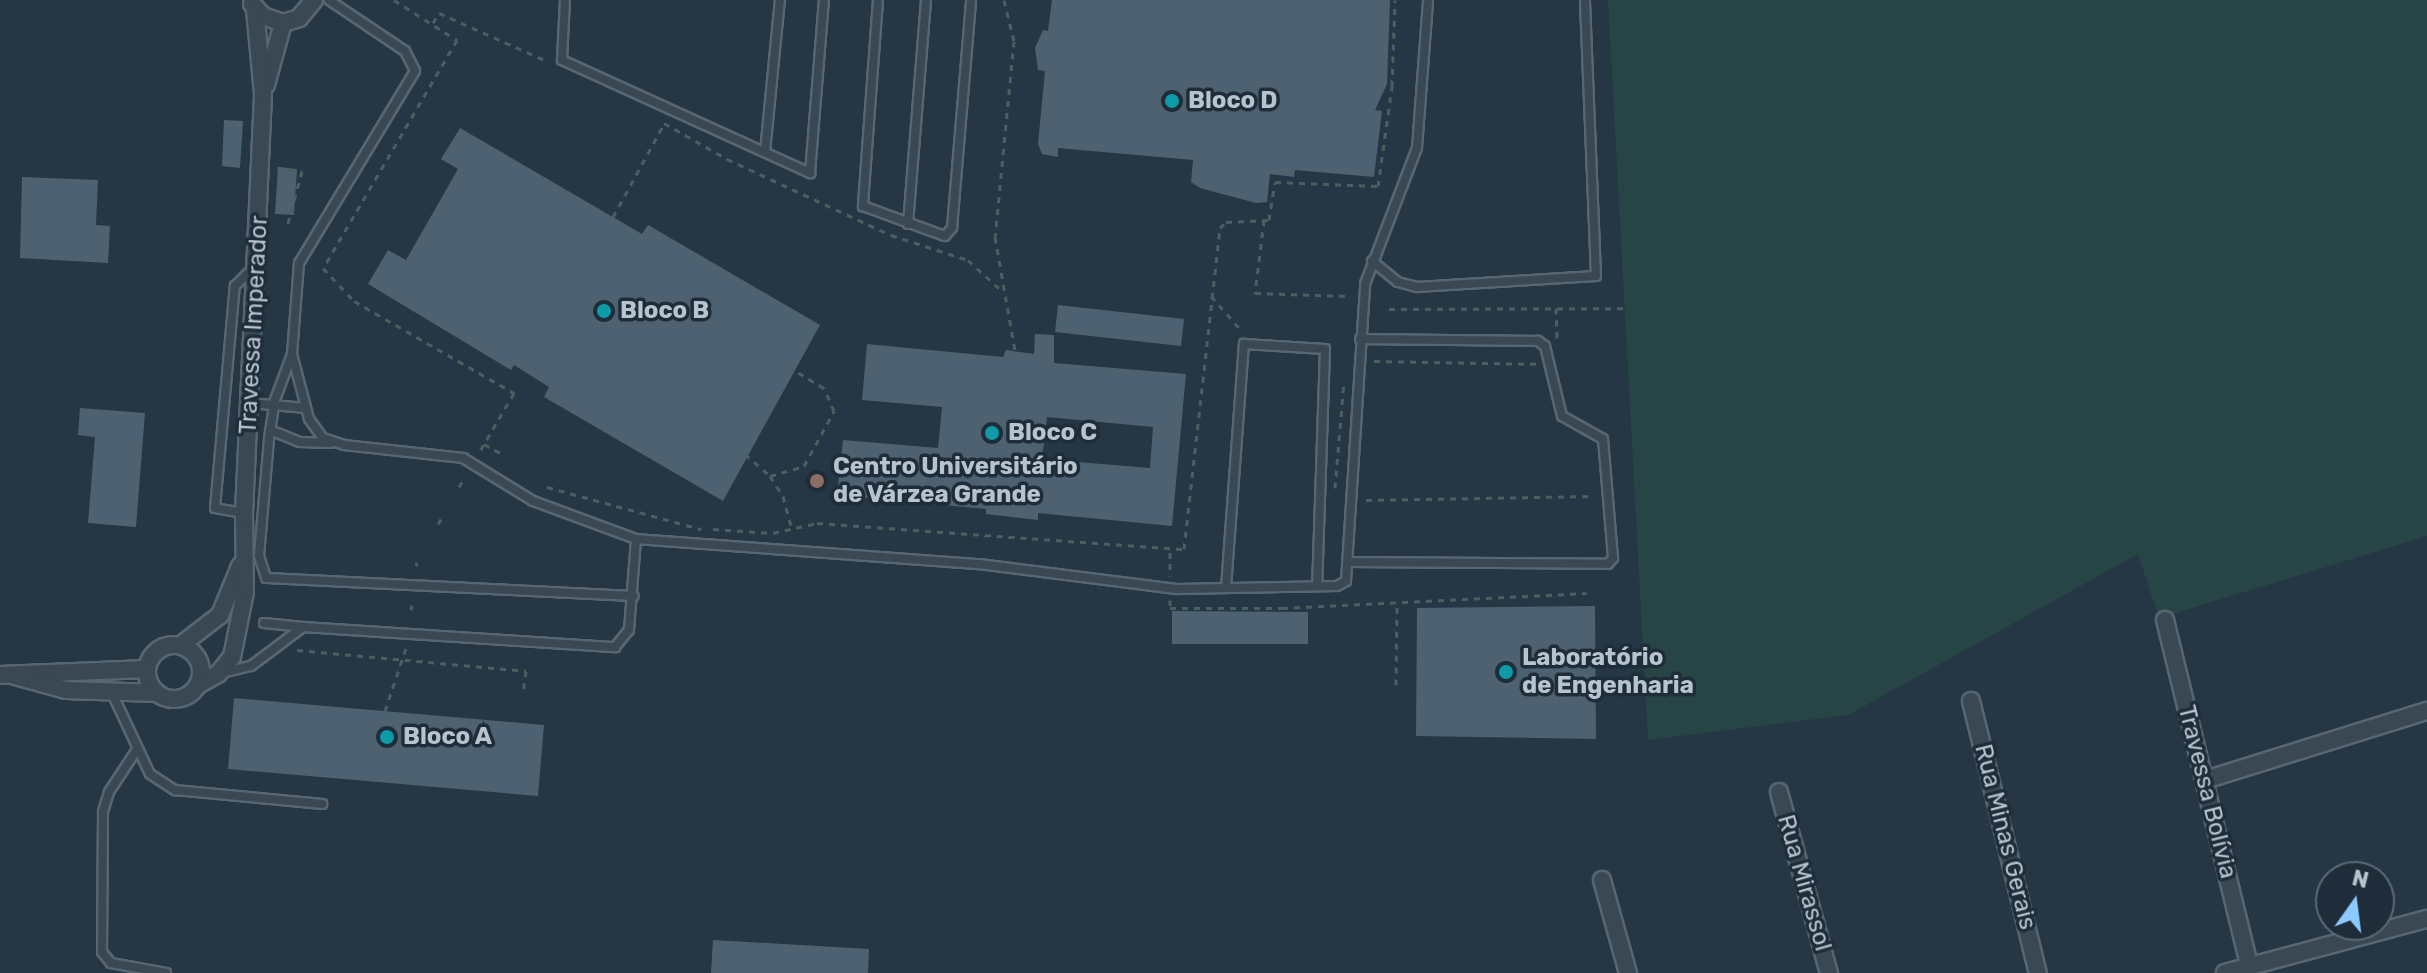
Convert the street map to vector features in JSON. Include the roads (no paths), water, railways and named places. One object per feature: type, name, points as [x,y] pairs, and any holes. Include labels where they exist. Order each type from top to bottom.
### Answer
[{"type":"street","points":[[253,4],[283,23],[299,18],[314,0]]},
{"type":"street","name":"Travessa Imperador","points":[[218,674],[238,640],[245,592],[244,513],[258,265],[263,94],[253,4]]},
{"type":"street","name":"Travessa Imperador","points":[[263,94],[283,23]]},
{"type":"street","name":"Travessa Imperador","points":[[181,645],[220,615],[243,557]]},
{"type":"street","name":"Travessa Bolívia","points":[[2165,620],[2249,965]]},
{"type":"street","points":[[147,669],[163,647],[181,645],[201,665],[198,691]]},
{"type":"street","points":[[7,675],[147,669]]},
{"type":"street","points":[[147,669],[157,700]]},
{"type":"street","points":[[7,675],[37,685],[157,700],[184,697],[198,691],[218,674]]},
{"type":"street","name":"Rua Minas Gerais","points":[[1971,701],[2038,973]]},
{"type":"street","points":[[2205,780],[2427,711]]},
{"type":"street","name":"Rua Mirassol","points":[[1779,792],[1829,973]]},
{"type":"street","points":[[1602,880],[1628,973]]},
{"type":"street","points":[[2225,973],[2427,919]]},
{"type":"lane","points":[[329,0],[405,51],[415,71],[301,258],[292,354],[274,406],[270,430],[259,556],[266,578],[634,596]]},
{"type":"lane","points":[[565,0],[562,60],[810,173],[824,0]]},
{"type":"lane","points":[[765,152],[780,0]]},
{"type":"lane","points":[[878,0],[862,202],[908,224],[945,236],[952,228],[971,0]]},
{"type":"lane","points":[[908,224],[926,0]]},
{"type":"lane","points":[[270,430],[306,443],[463,458],[533,501],[636,539],[692,547],[979,564],[1170,588],[1342,585],[1348,562],[1360,339],[1372,261],[1417,148],[1428,0]]},
{"type":"lane","points":[[1372,261],[1398,282],[1417,287],[1596,276],[1585,0]]},
{"type":"lane","points":[[244,513],[215,508],[235,286],[258,265]]},
{"type":"lane","points":[[1348,562],[1611,564],[1609,495],[1603,439],[1562,416],[1547,352],[1538,341],[1360,339]]},
{"type":"lane","points":[[1226,588],[1244,344],[1325,349],[1317,586]]},
{"type":"lane","points":[[292,354],[314,429],[331,443]]},
{"type":"lane","points":[[250,403],[306,408]]},
{"type":"lane","points":[[264,623],[607,649],[627,638],[634,596],[636,539]]},
{"type":"lane","points":[[218,674],[251,666],[303,627]]},
{"type":"lane","points":[[112,692],[136,751],[150,774],[175,790],[322,804]]},
{"type":"lane","points":[[136,751],[109,792],[103,812],[102,952],[111,963],[166,973]]},
{"type":"place","name":"Bloco D","points":[[1172,101]]},
{"type":"place","name":"Bloco B","points":[[604,311]]},
{"type":"place","name":"Bloco C","points":[[992,433]]},
{"type":"place","name":"Centro Universitário de Várzea Grande","points":[[817,481]]},
{"type":"place","name":"Laboratório de Engenharia","points":[[1506,672]]},
{"type":"place","name":"Bloco A","points":[[387,737]]}]
